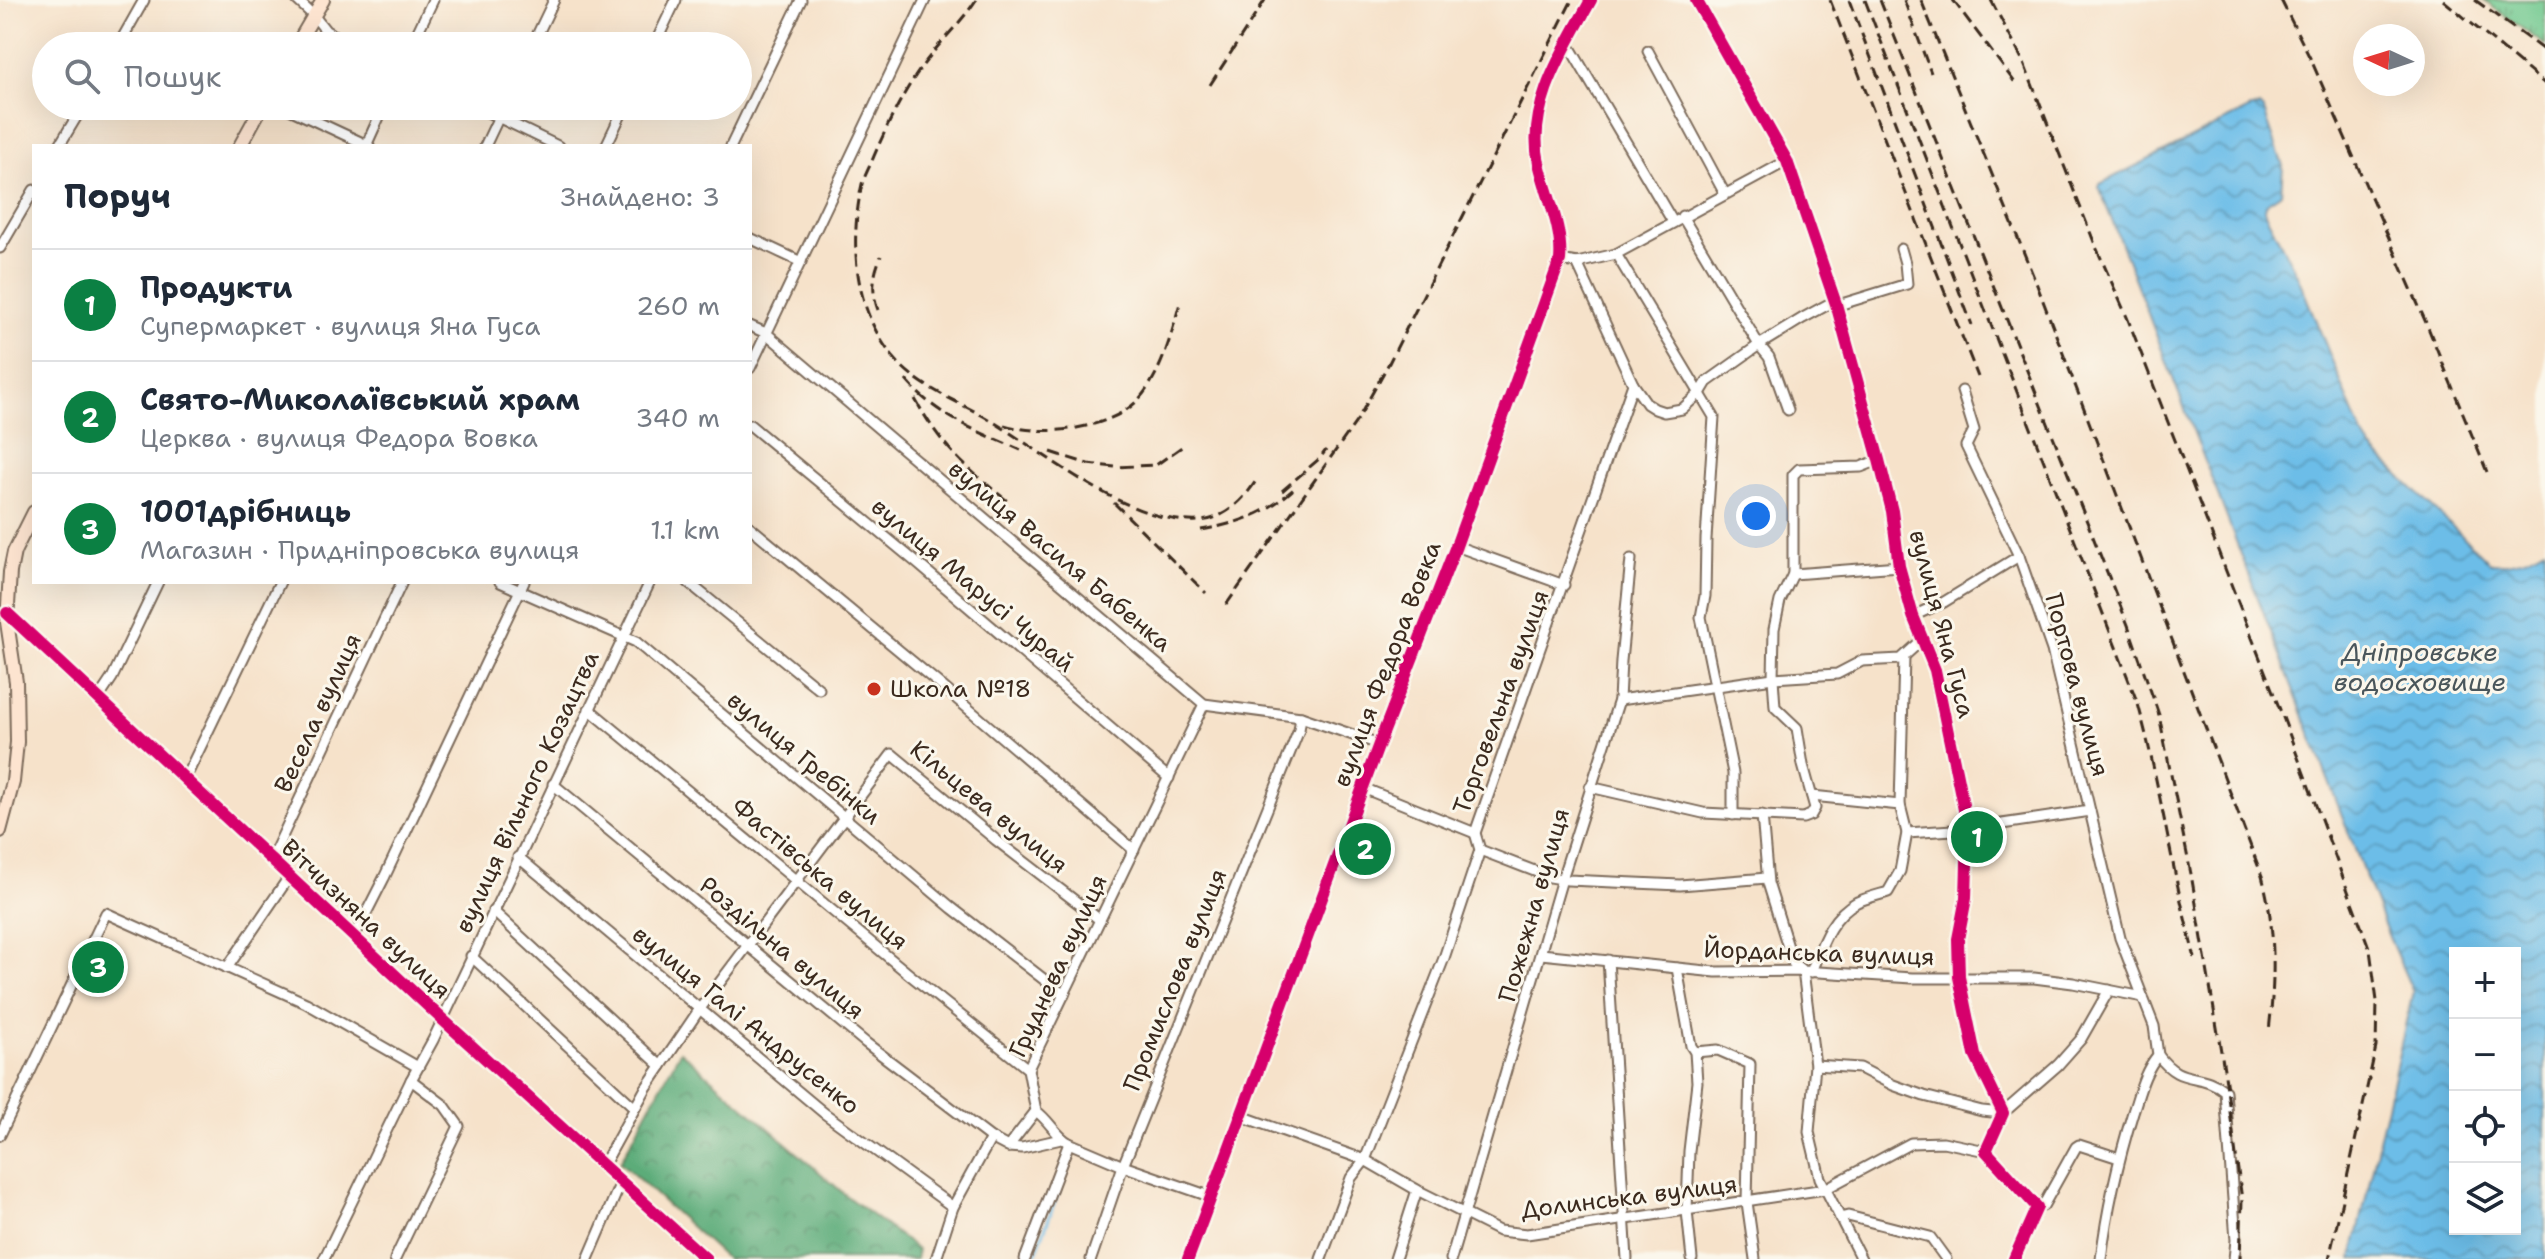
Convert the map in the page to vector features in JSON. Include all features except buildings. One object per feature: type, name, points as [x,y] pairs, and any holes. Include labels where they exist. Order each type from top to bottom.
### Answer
[{"type":"main road","points":[[304,32],[323,0]]},
{"type":"main road","points":[[241,144],[254,120]]},
{"type":"main road","points":[[0,831],[13,782],[17,742],[16,682],[4,610],[14,552],[32,516]]},
{"type":"street","points":[[126,32],[144,0]]},
{"type":"street","points":[[297,0],[328,32]]},
{"type":"street","points":[[418,32],[433,0]]},
{"type":"street","points":[[539,32],[554,0]]},
{"type":"street","points":[[661,32],[676,0]]},
{"type":"street","points":[[752,102],[801,0]]},
{"type":"street","points":[[752,364],[925,0]]},
{"type":"street","points":[[1591,0],[1568,44],[1769,357],[1788,410]]},
{"type":"street","name":"вулиця Яна Гуса","points":[[1696,0],[1787,161],[1836,304],[1892,511],[1899,566],[1913,616],[1935,670],[1968,829],[1966,898],[1958,939],[1959,977],[1975,1055],[2003,1113]]},
{"type":"street","name":"вулиця Федора Вовка","points":[[1188,1259],[1560,260],[1559,238],[1538,158],[1538,123],[1546,89],[1568,44]]},
{"type":"street","points":[[1648,51],[1725,194]]},
{"type":"street","points":[[60,144],[75,120]]},
{"type":"street","points":[[312,120],[363,144]]},
{"type":"street","points":[[368,144],[378,120]]},
{"type":"street","points":[[486,144],[497,120]]},
{"type":"street","points":[[504,120],[554,144]]},
{"type":"street","points":[[607,144],[618,120]]},
{"type":"street","points":[[732,144],[743,120]]},
{"type":"street","points":[[1560,260],[1577,263],[1616,254],[1787,161]]},
{"type":"street","points":[[0,248],[32,193]]},
{"type":"street","points":[[752,239],[801,262]]},
{"type":"street","points":[[1577,263],[1633,384],[1647,404],[1664,412],[1682,409],[1707,382],[1759,345],[1827,305],[1845,303],[1907,284],[1901,249]]},
{"type":"street","points":[[1616,254],[1714,417],[1705,596],[1701,617],[1733,773],[1733,815]]},
{"type":"street","name":"вулиця Василя Бабенка","points":[[752,327],[766,333],[1204,704]]},
{"type":"street","name":"Торговельна вулиця","points":[[1321,1259],[1351,1178],[1365,1160],[1444,958],[1480,850],[1475,833],[1633,384]]},
{"type":"street","name":"Портова вулиця","points":[[1962,391],[1974,430],[1966,446],[2019,556],[2052,650],[2120,938],[2154,1026],[2158,1055]]},
{"type":"street","name":"вулиця Марусі Чурай","points":[[752,427],[1169,778]]},
{"type":"street","points":[[1590,787],[1703,813],[1807,817],[1815,808],[1797,728],[1775,707],[1773,678],[1774,629],[1780,601],[1793,574],[1794,472],[1803,468],[1861,467],[1879,460]]},
{"type":"street","points":[[752,529],[1134,850]]},
{"type":"street","points":[[1456,546],[1564,585]]},
{"type":"street","points":[[1913,616],[1944,602],[2019,556]]},
{"type":"street","name":"Пожежна вулиця","points":[[1451,1259],[1562,879],[1619,700],[1631,559]]},
{"type":"street","points":[[1793,574],[1899,566]]},
{"type":"street","points":[[98,699],[112,678],[157,584]]},
{"type":"street","points":[[185,779],[279,584]]},
{"type":"street","name":"Весела вулиця","points":[[271,860],[401,584]]},
{"type":"street","name":"вулиця Вільного Козацтва","points":[[324,1259],[649,584]]},
{"type":"street","points":[[690,584],[819,689]]},
{"type":"street","points":[[354,937],[521,587]]},
{"type":"street","name":"вулиця Гребінки","points":[[521,587],[636,642],[952,908],[1064,995]]},
{"type":"street","name":"Вітчизняна вулиця","points":[[4,610],[442,1019],[706,1259]]},
{"type":"street","points":[[1619,700],[1773,678],[1837,674],[1850,670],[1862,661],[1897,660],[1922,640]]},
{"type":"street","points":[[1861,1259],[1820,1178],[1809,1132],[1815,1065],[1807,972],[1826,932],[1841,915],[1855,903],[1888,892],[1900,871],[1907,833],[1900,805],[1904,657]]},
{"type":"street","points":[[1204,704],[1301,717],[1379,744]]},
{"type":"street","name":"Груднева вулиця","points":[[1036,1111],[1028,1069],[1204,704]]},
{"type":"street","name":"Фастівська вулиця","points":[[589,709],[1028,1069]]},
{"type":"street","name":"Промислова вулиця","points":[[1091,1259],[1123,1166],[1299,730],[1301,717]]},
{"type":"street","name":"Кільцева вулиця","points":[[843,817],[892,754],[1100,920]]},
{"type":"street","name":"Роздільна вулиця","points":[[553,784],[866,1043],[991,1138]]},
{"type":"street","points":[[1363,788],[1475,833]]},
{"type":"street","points":[[1812,796],[1900,805]]},
{"type":"street","points":[[1907,833],[1968,829],[2090,811]]},
{"type":"street","points":[[1762,815],[1767,878],[1793,963],[1807,972]]},
{"type":"street","points":[[603,1166],[635,1108],[699,1010],[843,817]]},
{"type":"street","points":[[1480,850],[1562,879],[1680,885],[1767,878]]},
{"type":"street","name":"вулиця Галі Андрусенко","points":[[518,857],[824,1113],[953,1207]]},
{"type":"street","points":[[227,968],[289,877]]},
{"type":"street","points":[[493,911],[661,1066]]},
{"type":"street","points":[[0,1135],[106,913],[306,1003],[418,1067]]},
{"type":"street","name":"Йорданська вулиця","points":[[1541,954],[1716,972],[2034,978],[2143,997]]},
{"type":"street","points":[[471,956],[635,1108]]},
{"type":"street","points":[[1608,960],[1627,1259]]},
{"type":"street","points":[[1677,968],[1691,1046],[1695,1052],[1697,1082],[1689,1151],[1687,1211],[1692,1259]]},
{"type":"street","points":[[2037,1207],[1986,1151],[2003,1113],[2058,1065],[2081,1039],[2109,990]]},
{"type":"street","points":[[1695,1052],[1718,1050],[1750,1064],[1747,1202],[1755,1259]]},
{"type":"street","points":[[2101,1259],[2105,1222],[2119,1158],[2147,1068],[2158,1055],[2174,1074],[2215,1083],[2225,1091],[2236,1240],[2234,1259]]},
{"type":"street","points":[[1815,1065],[1860,1068],[1924,1096],[1982,1111],[2003,1113]]},
{"type":"street","points":[[395,1259],[459,1126],[444,1105],[411,1080]]},
{"type":"street","points":[[1008,1147],[1036,1111],[1055,1127],[1065,1141],[1123,1166],[1212,1197]]},
{"type":"street","name":"Долинська вулиця","points":[[1241,1116],[1365,1160],[1499,1231],[1527,1234],[1825,1189],[1911,1143],[1943,1142],[1986,1151]]},
{"type":"street","points":[[936,1259],[953,1207],[991,1138],[1008,1147],[1022,1148],[1065,1141]]},
{"type":"street","points":[[1025,1259],[1065,1141]]},
{"type":"street","points":[[2037,1207],[2043,1206],[2079,1145],[2119,1158]]},
{"type":"street","points":[[588,1259],[621,1182]]},
{"type":"street","points":[[1395,1259],[1417,1190]]},
{"type":"street","points":[[2014,1259],[2037,1207]]},
{"type":"street","points":[[1840,1218],[1848,1216],[1930,1237],[1946,1259]]},
{"type":"green space","points":[[2483,0],[2545,0],[2545,45]]},
{"type":"green space","points":[[680,1051],[849,1198],[918,1250],[916,1259],[726,1259],[620,1162]]},
{"type":"water","name":"Дніпровське водосховище","points":[[2260,107],[2283,166],[2281,193],[2267,203],[2265,213],[2298,277],[2362,434],[2372,449],[2490,563],[2519,560],[2545,548],[2545,1259],[2352,1259],[2413,992],[2389,937],[2100,184],[2251,108]]},
{"type":"waterway","points":[[1034,1259],[1069,1163]]},
{"type":"railway","points":[[976,0],[913,79],[862,184],[856,229],[858,275],[870,319],[881,339],[894,358],[916,379],[995,423],[1093,487],[1147,512],[1174,519],[1209,519],[1233,507],[1257,479]]},
{"type":"railway","points":[[1210,85],[1265,0]]},
{"type":"railway","points":[[1226,605],[1358,419],[1572,0]]},
{"type":"railway","points":[[1830,0],[1978,377]]},
{"type":"railway","points":[[1849,0],[1972,325]]},
{"type":"railway","points":[[1865,0],[2138,704],[2195,958]]},
{"type":"railway","points":[[1880,0],[2128,625],[2159,715],[2191,874],[2225,1075],[2242,1200],[2240,1259]]},
{"type":"railway","points":[[1904,0],[1931,73]]},
{"type":"railway","points":[[1921,0],[2037,285],[2262,876],[2270,915],[2273,953],[2269,1031]]},
{"type":"railway","points":[[1953,0],[2016,84]]},
{"type":"railway","points":[[1991,0],[2023,61],[2127,317],[2370,950],[2377,1001],[2376,1047],[2329,1259]]},
{"type":"railway","points":[[2281,0],[2312,62],[2427,325],[2487,472]]},
{"type":"railway","points":[[2443,0],[2545,84]]},
{"type":"railway","points":[[2475,0],[2545,51]]},
{"type":"railway","points":[[878,310],[874,283],[881,256]]},
{"type":"railway","points":[[1004,425],[1038,430],[1076,428],[1112,418],[1127,410],[1154,378],[1180,303]]},
{"type":"railway","points":[[906,380],[944,413],[1021,450]]},
{"type":"railway","points":[[915,399],[956,457],[1010,503]]},
{"type":"railway","points":[[1051,452],[1088,464],[1115,467],[1156,465],[1183,446]]},
{"type":"railway","points":[[1282,491],[1326,450]]},
{"type":"railway","points":[[1201,530],[1252,516],[1275,504],[1297,486]]},
{"type":"railway","points":[[1114,503],[1206,593]]},
{"type":"cycle path","points":[[1188,1259],[1560,260],[1557,223],[1539,163],[1536,142],[1538,120],[1550,78],[1591,0]]},
{"type":"cycle path","points":[[1696,0],[1787,161],[1836,304],[1892,511],[1899,566],[1913,616],[1935,670],[1968,829],[1966,898],[1958,939],[1959,977],[1975,1055],[2003,1113],[1986,1151],[2037,1207],[2014,1259]]},
{"type":"cycle path","points":[[7,613],[442,1019],[706,1259]]},
{"type":"place","name":"Школа №18","points":[[874,689]]},
{"type":"place","name":"Продукти","points":[[1977,837]]},
{"type":"place","name":"Свято-Миколаївський храм","points":[[1365,849]]},
{"type":"place","name":"1001дрібниць","points":[[98,967]]}]
